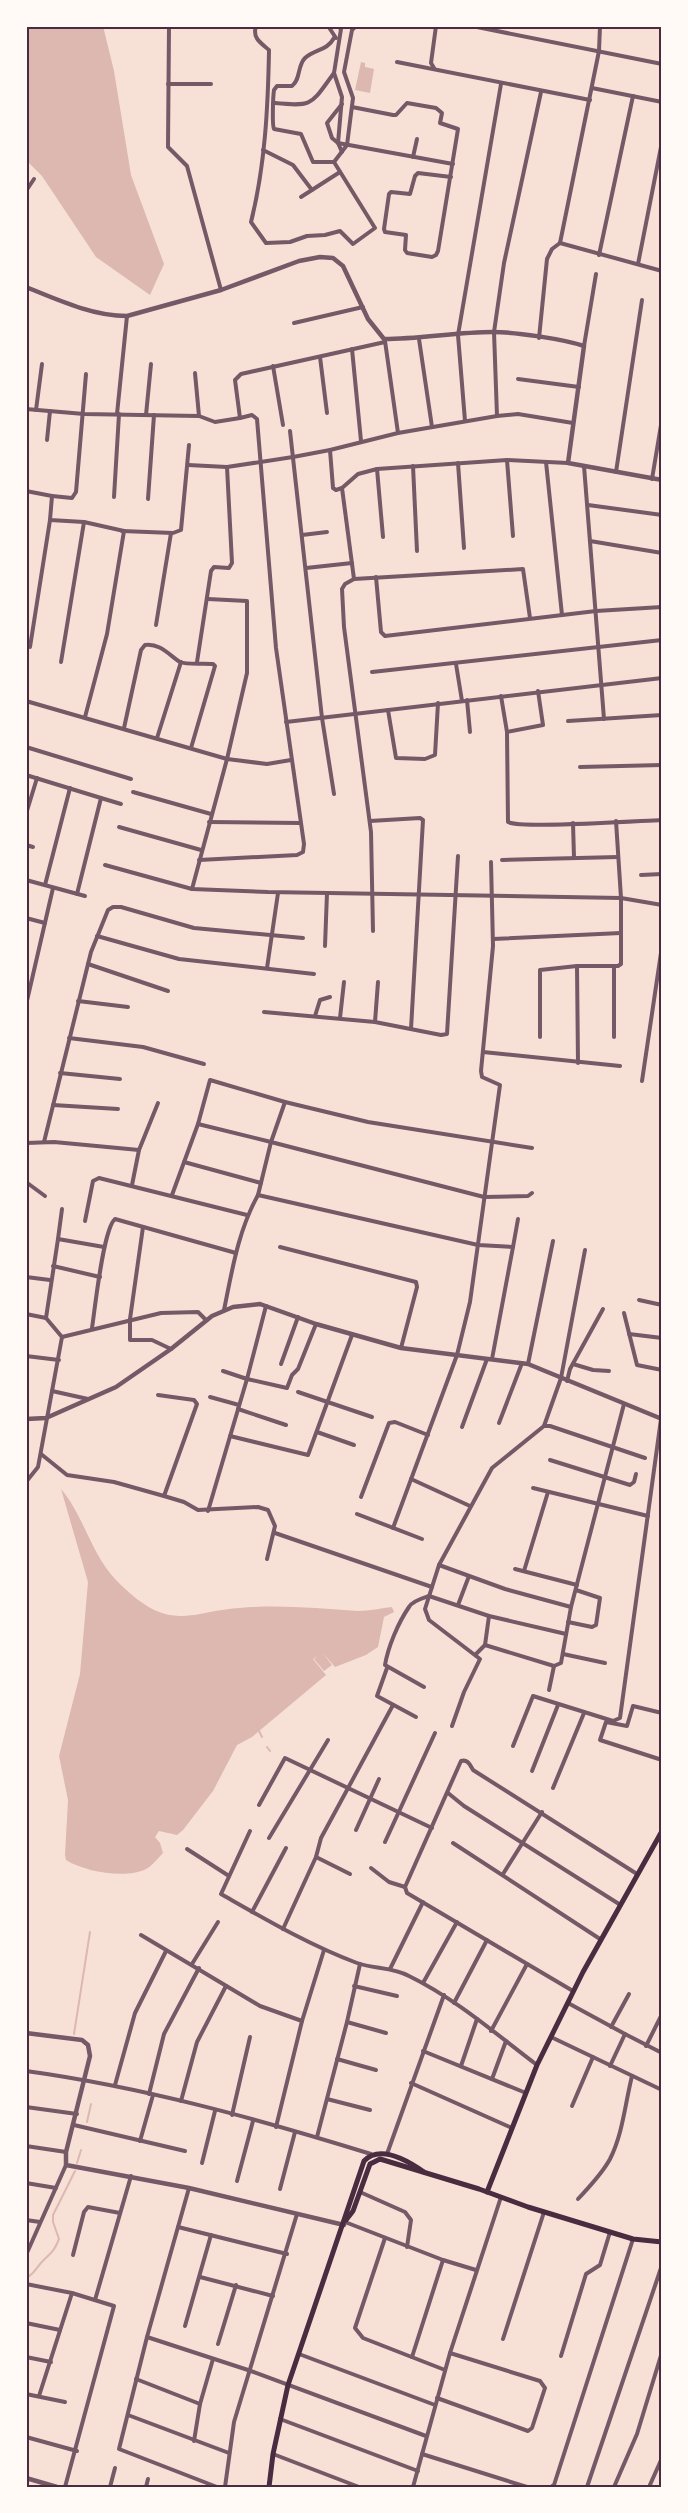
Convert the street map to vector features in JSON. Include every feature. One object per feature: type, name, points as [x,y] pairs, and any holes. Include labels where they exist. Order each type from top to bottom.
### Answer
[{"type":"main road","points":[[487,2192],[526,2093],[551,2037],[619,1904],[662,1831]]},
{"type":"main road","points":[[269,2487],[273,2454],[288,2385],[344,2223],[360,2170],[371,2154],[380,2152],[414,2165],[424,2172]]},
{"type":"main road","points":[[344,2223],[353,2211],[370,2164],[380,2160],[413,2171],[424,2172],[633,2239],[662,2242]]},
{"type":"street","points":[[169,26],[168,147],[187,166],[221,290]]},
{"type":"street","points":[[256,26],[254,32],[257,40],[269,50],[263,150],[258,194],[251,222],[266,243],[290,242],[307,236],[326,235],[340,231],[353,244],[373,231],[375,228],[334,162]]},
{"type":"street","points":[[328,26],[334,38]]},
{"type":"street","points":[[334,162],[347,145],[353,98],[344,72],[352,30],[356,26]]},
{"type":"street","points":[[434,68],[431,63],[436,26]]},
{"type":"street","points":[[472,26],[662,64]]},
{"type":"street","points":[[538,338],[547,259],[552,249],[560,243],[590,100],[599,51],[600,26]]},
{"type":"street","points":[[338,143],[342,97],[334,73],[340,38],[339,28],[352,30]]},
{"type":"street","points":[[334,38],[340,38]]},
{"type":"street","points":[[334,38],[324,50],[306,57],[301,63],[295,84],[292,86],[277,86],[274,90],[275,103],[272,123],[274,129],[301,134],[313,162],[334,162]]},
{"type":"street","points":[[397,62],[434,68],[541,92],[590,100]]},
{"type":"street","points":[[275,103],[300,106],[309,104],[334,73]]},
{"type":"street","points":[[168,84],[211,84]]},
{"type":"street","points":[[465,421],[458,335],[501,84]]},
{"type":"street","points":[[592,88],[662,102]]},
{"type":"street","points":[[497,416],[494,332],[504,264],[541,92]]},
{"type":"street","points":[[599,255],[633,96]]},
{"type":"street","points":[[352,107],[393,116],[399,113],[407,103],[441,110],[440,123],[455,127],[459,132],[451,177],[436,255],[432,257],[407,253],[405,250],[406,235],[385,232],[384,229],[389,194],[391,192],[410,194],[415,176],[418,174],[451,177]]},
{"type":"street","points":[[342,104],[327,123],[332,138],[338,143],[342,152]]},
{"type":"street","points":[[413,157],[417,139]]},
{"type":"street","points":[[638,264],[662,142]]},
{"type":"street","points":[[338,143],[453,164]]},
{"type":"street","points":[[263,150],[294,165],[312,190]]},
{"type":"street","points":[[301,197],[340,172]]},
{"type":"street","points":[[26,180],[33,181],[26,191]]},
{"type":"street","points":[[560,243],[662,271]]},
{"type":"street","points":[[26,287],[97,313],[127,316],[221,290],[299,261],[320,257],[332,258],[343,266],[368,319],[385,340],[398,433]]},
{"type":"street","points":[[568,464],[596,274]]},
{"type":"street","points":[[616,472],[642,300]]},
{"type":"street","points":[[294,323],[363,307]]},
{"type":"street","points":[[114,497],[118,414],[127,316]]},
{"type":"street","points":[[240,418],[236,377],[273,366],[320,357],[385,340],[494,332],[584,346]]},
{"type":"street","points":[[419,339],[432,427]]},
{"type":"street","points":[[352,349],[361,442]]},
{"type":"street","points":[[320,357],[327,413]]},
{"type":"street","points":[[36,410],[42,364]]},
{"type":"street","points":[[146,415],[151,364]]},
{"type":"street","points":[[273,366],[283,425]]},
{"type":"street","points":[[195,373],[199,416]]},
{"type":"street","points":[[26,491],[72,498],[76,492],[86,374]]},
{"type":"street","points":[[518,379],[579,387]]},
{"type":"street","points":[[26,409],[84,414],[199,416],[215,422],[252,415],[257,419],[276,648],[300,823],[304,832],[303,852],[296,855],[199,860]]},
{"type":"street","points":[[47,440],[50,411]]},
{"type":"street","points":[[188,465],[227,467],[293,457],[398,433],[497,416],[518,414],[573,423]]},
{"type":"street","points":[[148,499],[154,415]]},
{"type":"street","points":[[652,478],[662,419]]},
{"type":"street","points":[[290,431],[322,718],[334,794]]},
{"type":"street","points":[[50,520],[84,522],[122,531],[170,533],[181,530],[189,445]]},
{"type":"street","points":[[330,450],[333,488],[336,490],[342,488],[358,474],[377,469],[507,460],[584,466],[662,480]]},
{"type":"street","points":[[26,461],[27,453]]},
{"type":"street","points":[[507,460],[513,536]]},
{"type":"street","points":[[546,462],[562,614]]},
{"type":"street","points":[[458,464],[464,548]]},
{"type":"street","points":[[413,466],[417,550]]},
{"type":"street","points":[[584,466],[604,719]]},
{"type":"street","points":[[197,662],[213,568],[232,566],[227,467]]},
{"type":"street","points":[[377,469],[383,537]]},
{"type":"street","points":[[342,488],[354,579]]},
{"type":"street","points":[[30,647],[52,496]]},
{"type":"street","points":[[588,505],[662,515]]},
{"type":"street","points":[[61,662],[84,522]]},
{"type":"street","points":[[85,717],[107,634],[124,538],[122,531]]},
{"type":"street","points":[[302,535],[327,532]]},
{"type":"street","points":[[156,625],[170,533]]},
{"type":"street","points":[[590,541],[662,553]]},
{"type":"street","points":[[306,568],[352,563]]},
{"type":"street","points":[[373,931],[374,894],[370,821],[344,627],[341,594],[345,584],[354,579],[376,577],[523,568],[530,618]]},
{"type":"street","points":[[376,577],[382,635],[562,614],[662,607]]},
{"type":"street","points":[[192,889],[227,759],[247,673],[247,600],[208,599]]},
{"type":"street","points":[[372,672],[662,640]]},
{"type":"street","points":[[124,728],[142,650],[145,645],[152,644],[171,653],[181,662],[197,662],[216,666],[192,748]]},
{"type":"street","points":[[157,738],[181,662]]},
{"type":"street","points":[[456,664],[462,701]]},
{"type":"street","points":[[286,722],[538,691],[662,678]]},
{"type":"street","points":[[506,730],[543,725],[538,691]]},
{"type":"street","points":[[501,696],[506,730],[508,822],[512,824],[662,820]]},
{"type":"street","points":[[26,700],[227,759],[267,764],[291,760]]},
{"type":"street","points":[[467,700],[470,732]]},
{"type":"street","points":[[388,710],[396,758],[425,759],[435,755],[438,704]]},
{"type":"street","points":[[568,721],[662,715]]},
{"type":"street","points":[[26,746],[131,779]]},
{"type":"street","points":[[580,766],[662,764]]},
{"type":"street","points":[[26,775],[121,804]]},
{"type":"street","points":[[26,814],[37,778]]},
{"type":"street","points":[[45,885],[70,788]]},
{"type":"street","points":[[133,792],[211,814]]},
{"type":"street","points":[[77,894],[101,798]]},
{"type":"street","points":[[370,821],[420,818],[423,825],[411,1029]]},
{"type":"street","points":[[540,1037],[540,970],[621,964],[621,898],[616,821]]},
{"type":"street","points":[[209,822],[300,823]]},
{"type":"street","points":[[573,823],[574,858]]},
{"type":"street","points":[[119,827],[201,850]]},
{"type":"street","points":[[26,845],[34,847]]},
{"type":"street","points":[[264,1012],[375,1022],[442,1035],[447,1034],[458,856]]},
{"type":"street","points":[[502,860],[618,857]]},
{"type":"street","points":[[393,1528],[457,1355],[470,1302],[500,1085],[482,1077],[493,939],[491,862]]},
{"type":"street","points":[[105,865],[192,889],[621,898],[662,905]]},
{"type":"street","points":[[641,875],[662,874]]},
{"type":"street","points":[[26,880],[85,896]]},
{"type":"street","points":[[26,1005],[53,888]]},
{"type":"street","points":[[267,968],[278,892]]},
{"type":"street","points":[[326,893],[326,946]]},
{"type":"street","points":[[44,1142],[68,1038],[88,964],[108,910],[113,907],[120,907],[194,928],[303,938]]},
{"type":"street","points":[[26,918],[45,923]]},
{"type":"street","points":[[493,939],[621,933]]},
{"type":"street","points":[[97,936],[179,959],[314,974]]},
{"type":"street","points":[[642,1081],[662,946]]},
{"type":"street","points":[[88,964],[168,990]]},
{"type":"street","points":[[577,966],[578,1063]]},
{"type":"street","points":[[614,966],[614,1037]]},
{"type":"street","points":[[340,1018],[344,982]]},
{"type":"street","points":[[375,1022],[378,982]]},
{"type":"street","points":[[315,1016],[320,1000],[330,997]]},
{"type":"street","points":[[78,1001],[128,1008]]},
{"type":"street","points":[[68,1038],[143,1047],[204,1064]]},
{"type":"street","points":[[483,1052],[620,1066]]},
{"type":"street","points":[[60,1073],[120,1078]]},
{"type":"street","points":[[172,1195],[198,1124],[210,1080],[285,1102],[368,1122],[532,1148]]},
{"type":"street","points":[[224,1310],[236,1253],[247,1215],[258,1195],[271,1142],[285,1102]]},
{"type":"street","points":[[132,1185],[138,1150],[158,1103]]},
{"type":"street","points":[[53,1105],[118,1109]]},
{"type":"street","points":[[198,1124],[484,1197],[528,1196],[532,1193]]},
{"type":"street","points":[[26,1143],[44,1142],[138,1150]]},
{"type":"street","points":[[184,1162],[261,1183]]},
{"type":"street","points":[[85,1222],[95,1178],[132,1185],[247,1215]]},
{"type":"street","points":[[26,1182],[44,1196]]},
{"type":"street","points":[[258,1195],[478,1245],[514,1246]]},
{"type":"street","points":[[46,1318],[50,1280],[62,1209]]},
{"type":"street","points":[[92,1328],[104,1247],[111,1222],[114,1219],[236,1253]]},
{"type":"street","points":[[462,1426],[489,1359],[514,1246],[518,1219]]},
{"type":"street","points":[[143,1227],[130,1319],[130,1340],[152,1340],[171,1349]]},
{"type":"street","points":[[58,1239],[104,1247]]},
{"type":"street","points":[[528,1364],[553,1241]]},
{"type":"street","points":[[280,1247],[416,1282],[417,1287],[402,1348]]},
{"type":"street","points":[[452,1726],[464,1692],[480,1659],[476,1654],[429,1620],[425,1608],[439,1565],[492,1468],[544,1426],[561,1378],[586,1250]]},
{"type":"street","points":[[53,1266],[100,1277]]},
{"type":"street","points":[[26,1277],[50,1280]]},
{"type":"street","points":[[639,1300],[662,1305]]},
{"type":"street","points":[[26,1419],[46,1418],[116,1387],[171,1349],[206,1320],[233,1307],[260,1304],[316,1324],[402,1348],[528,1364],[661,1419],[620,1718],[613,1721],[533,1696],[513,1746]]},
{"type":"street","points":[[208,1511],[247,1379],[266,1306]]},
{"type":"street","points":[[567,1381],[603,1308]]},
{"type":"street","points":[[62,1337],[92,1328],[160,1313],[198,1312],[206,1320]]},
{"type":"street","points":[[624,1313],[635,1362],[638,1367],[662,1370]]},
{"type":"street","points":[[26,1314],[46,1318],[62,1337],[38,1467],[26,1482]]},
{"type":"street","points":[[281,1364],[298,1317]]},
{"type":"street","points":[[223,1371],[247,1379],[287,1388],[292,1375],[298,1369],[316,1324]]},
{"type":"street","points":[[629,1334],[662,1338]]},
{"type":"street","points":[[230,1436],[305,1455],[311,1451],[352,1335]]},
{"type":"street","points":[[26,1356],[59,1360]]},
{"type":"street","points":[[498,1423],[522,1364]]},
{"type":"street","points":[[574,1364],[593,1370],[609,1372]]},
{"type":"street","points":[[52,1391],[88,1399]]},
{"type":"street","points":[[298,1392],[372,1418]]},
{"type":"street","points":[[158,1395],[194,1400],[197,1404],[164,1496]]},
{"type":"street","points":[[210,1397],[286,1425]]},
{"type":"street","points":[[485,1644],[554,1666],[561,1663],[571,1607],[624,1404]]},
{"type":"street","points":[[361,1497],[389,1423],[395,1422],[428,1435]]},
{"type":"street","points":[[544,1426],[645,1458]]},
{"type":"street","points":[[318,1432],[354,1445]]},
{"type":"street","points":[[41,1454],[67,1475],[114,1482],[184,1502],[198,1510],[258,1507],[268,1510],[275,1526],[275,1533],[267,1559]]},
{"type":"street","points":[[550,1460],[630,1485],[634,1482],[636,1474]]},
{"type":"street","points":[[411,1479],[470,1506]]},
{"type":"street","points":[[533,1488],[648,1516]]},
{"type":"street","points":[[524,1571],[548,1492]]},
{"type":"street","points":[[357,1514],[422,1539]]},
{"type":"street","points":[[275,1533],[432,1587]]},
{"type":"street","points":[[439,1565],[505,1589],[571,1607]]},
{"type":"street","points":[[515,1569],[576,1588],[600,1598],[595,1627],[568,1622]]},
{"type":"street","points":[[458,1605],[469,1576]]},
{"type":"street","points":[[416,1717],[377,1696],[387,1668],[385,1664],[389,1650],[409,1605],[429,1596],[488,1616],[566,1634]]},
{"type":"street","points":[[476,1654],[485,1644],[488,1616]]},
{"type":"street","points":[[563,1654],[605,1663]]},
{"type":"street","points":[[549,1690],[554,1666]]},
{"type":"street","points":[[387,1668],[424,1686]]},
{"type":"street","points":[[283,1929],[316,1857],[321,1838],[393,1705]]},
{"type":"street","points":[[532,1771],[558,1705]]},
{"type":"street","points":[[662,1713],[633,1706],[627,1726],[606,1722],[600,1740],[662,1760]]},
{"type":"street","points":[[553,1788],[584,1712]]},
{"type":"street","points":[[385,1842],[435,1733]]},
{"type":"street","points":[[269,1838],[328,1740]]},
{"type":"street","points":[[260,1805],[285,1758],[432,1828]]},
{"type":"street","points":[[405,1887],[458,1772],[461,1761],[464,1760],[468,1762],[473,1770],[638,1874]]},
{"type":"street","points":[[356,1830],[379,1779]]},
{"type":"street","points":[[448,1793],[464,1806],[619,1904]]},
{"type":"street","points":[[503,1874],[542,1812]]},
{"type":"street","points":[[250,1832],[221,1894],[324,1950],[360,1964],[390,1969],[423,1983],[444,1995],[538,2065]]},
{"type":"street","points":[[453,1843],[503,1874],[600,1940]]},
{"type":"street","points":[[252,1912],[286,1848]]},
{"type":"street","points":[[187,1849],[228,1876]]},
{"type":"street","points":[[316,1857],[350,1874]]},
{"type":"street","points":[[371,1868],[389,1882],[405,1887],[408,1893],[573,1992]]},
{"type":"street","points":[[390,1969],[423,1902]]},
{"type":"street","points":[[192,1964],[218,1922]]},
{"type":"street","points":[[423,1983],[457,1922]]},
{"type":"street","points":[[141,1935],[260,2006],[302,2021]]},
{"type":"street","points":[[454,2003],[487,1940]]},
{"type":"street","points":[[276,2127],[302,2021],[324,1950]]},
{"type":"street","points":[[115,2085],[135,2013],[166,1951]]},
{"type":"street","points":[[316,2137],[347,2022],[360,1964]]},
{"type":"street","points":[[492,2031],[527,1964]]},
{"type":"street","points":[[140,2141],[164,2034],[198,1968]]},
{"type":"street","points":[[181,2101],[197,2042],[226,1986]]},
{"type":"street","points":[[354,1986],[396,1996]]},
{"type":"street","points":[[611,2027],[629,1994]]},
{"type":"street","points":[[387,2154],[444,1995]]},
{"type":"street","points":[[568,2003],[662,2054]]},
{"type":"street","points":[[646,2046],[662,2014]]},
{"type":"street","points":[[461,2066],[477,2020]]},
{"type":"street","points":[[347,2022],[386,2033]]},
{"type":"street","points":[[26,2033],[84,2041],[88,2045],[90,2056],[78,2114],[66,2152],[66,2165],[26,2255]]},
{"type":"street","points":[[610,2066],[625,2034]]},
{"type":"street","points":[[232,2115],[250,2037]]},
{"type":"street","points":[[551,2037],[662,2090]]},
{"type":"street","points":[[492,2079],[506,2041]]},
{"type":"street","points":[[423,2050],[526,2093]]},
{"type":"street","points":[[572,2106],[593,2057]]},
{"type":"street","points":[[337,2059],[376,2070]]},
{"type":"street","points":[[26,2071],[115,2085],[316,2137],[371,2154]]},
{"type":"street","points":[[578,2199],[600,2175],[615,2148],[620,2134],[632,2076]]},
{"type":"street","points":[[411,2083],[512,2128]]},
{"type":"street","points":[[327,2099],[370,2110]]},
{"type":"street","points":[[26,2107],[78,2114]]},
{"type":"street","points":[[202,2163],[215,2111]]},
{"type":"street","points":[[237,2181],[253,2121]]},
{"type":"street","points":[[74,2125],[185,2152]]},
{"type":"street","points":[[280,2189],[295,2132]]},
{"type":"street","points":[[26,2146],[66,2152]]},
{"type":"street","points":[[66,2165],[189,2188],[297,2214],[344,2223],[443,2260],[476,2270]]},
{"type":"street","points":[[95,2300],[131,2176]]},
{"type":"street","points":[[26,2183],[56,2188]]},
{"type":"street","points":[[189,2188],[146,2337],[119,2449],[217,2487]]},
{"type":"street","points":[[360,2192],[405,2212],[411,2220],[407,2247]]},
{"type":"street","points":[[415,2486],[426,2436],[450,2353],[501,2197]]},
{"type":"street","points":[[73,2254],[84,2212],[88,2207],[120,2214]]},
{"type":"street","points":[[503,2339],[544,2212]]},
{"type":"street","points":[[225,2487],[234,2422],[248,2370],[287,2254],[297,2214]]},
{"type":"street","points":[[26,2220],[40,2222]]},
{"type":"street","points":[[178,2227],[287,2254]]},
{"type":"street","points":[[561,2356],[586,2274],[600,2265],[610,2232]]},
{"type":"street","points":[[185,2326],[211,2235]]},
{"type":"street","points":[[385,2238],[355,2328],[362,2338],[445,2370]]},
{"type":"street","points":[[554,2486],[633,2239]]},
{"type":"street","points":[[412,2357],[443,2260]]},
{"type":"street","points":[[588,2487],[662,2265]]},
{"type":"street","points":[[200,2277],[272,2296]]},
{"type":"street","points":[[26,2284],[72,2293],[114,2306],[77,2451],[65,2487]]},
{"type":"street","points":[[218,2344],[236,2285]]},
{"type":"street","points":[[39,2396],[72,2293]]},
{"type":"street","points":[[26,2323],[60,2330]]},
{"type":"street","points":[[146,2337],[248,2370],[426,2436]]},
{"type":"street","points":[[614,2487],[637,2434],[662,2352]]},
{"type":"street","points":[[437,2398],[528,2431],[532,2428],[545,2388],[540,2382],[450,2353]]},
{"type":"street","points":[[299,2354],[435,2404]]},
{"type":"street","points":[[26,2357],[51,2362]]},
{"type":"street","points":[[194,2441],[200,2404],[213,2359]]},
{"type":"street","points":[[136,2379],[200,2404]]},
{"type":"street","points":[[26,2394],[65,2402]]},
{"type":"street","points":[[128,2415],[229,2453]]},
{"type":"street","points":[[280,2419],[418,2471]]},
{"type":"street","points":[[26,2437],[77,2451]]},
{"type":"street","points":[[273,2454],[359,2487]]},
{"type":"street","points":[[422,2454],[527,2487]]},
{"type":"street","points":[[649,2487],[662,2458]]},
{"type":"street","points":[[110,2487],[115,2468]]},
{"type":"street","points":[[26,2478],[57,2487]]},
{"type":"street","points":[[146,2487],[148,2479]]},
{"type":"shaded area","points":[[26,26],[103,26],[114,71],[131,175],[164,264],[150,295],[96,257],[42,176],[26,160]]},
{"type":"shaded area","points":[[361,62],[365,63],[365,67],[374,69],[370,93],[355,90]]},
{"type":"shaded area","points":[[61,1489],[76,1511],[107,1570],[137,1599],[162,1613],[185,1616],[239,1608],[273,1606],[358,1611],[392,1607],[394,1612],[384,1617],[378,1647],[366,1655],[335,1667],[322,1652],[332,1665],[324,1671],[314,1659],[318,1655],[313,1659],[326,1675],[252,1737],[237,1745],[213,1791],[183,1830],[177,1835],[159,1831],[155,1837],[160,1843],[163,1853],[148,1868],[128,1874],[106,1873],[84,1868],[66,1860],[65,1855],[68,1800],[59,1756],[80,1674],[88,1582]]},
{"type":"waterway","points":[[259,1731],[262,1737]]},
{"type":"waterway","points":[[267,1747],[270,1751]]},
{"type":"waterway","points":[[74,2034],[90,1932]]},
{"type":"waterway","points":[[87,2122],[91,2104]]},
{"type":"waterway","points":[[77,2163],[81,2150]]},
{"type":"waterway","points":[[26,2278],[33,2273],[57,2244],[59,2239],[53,2222],[53,2215],[75,2171]]}]
